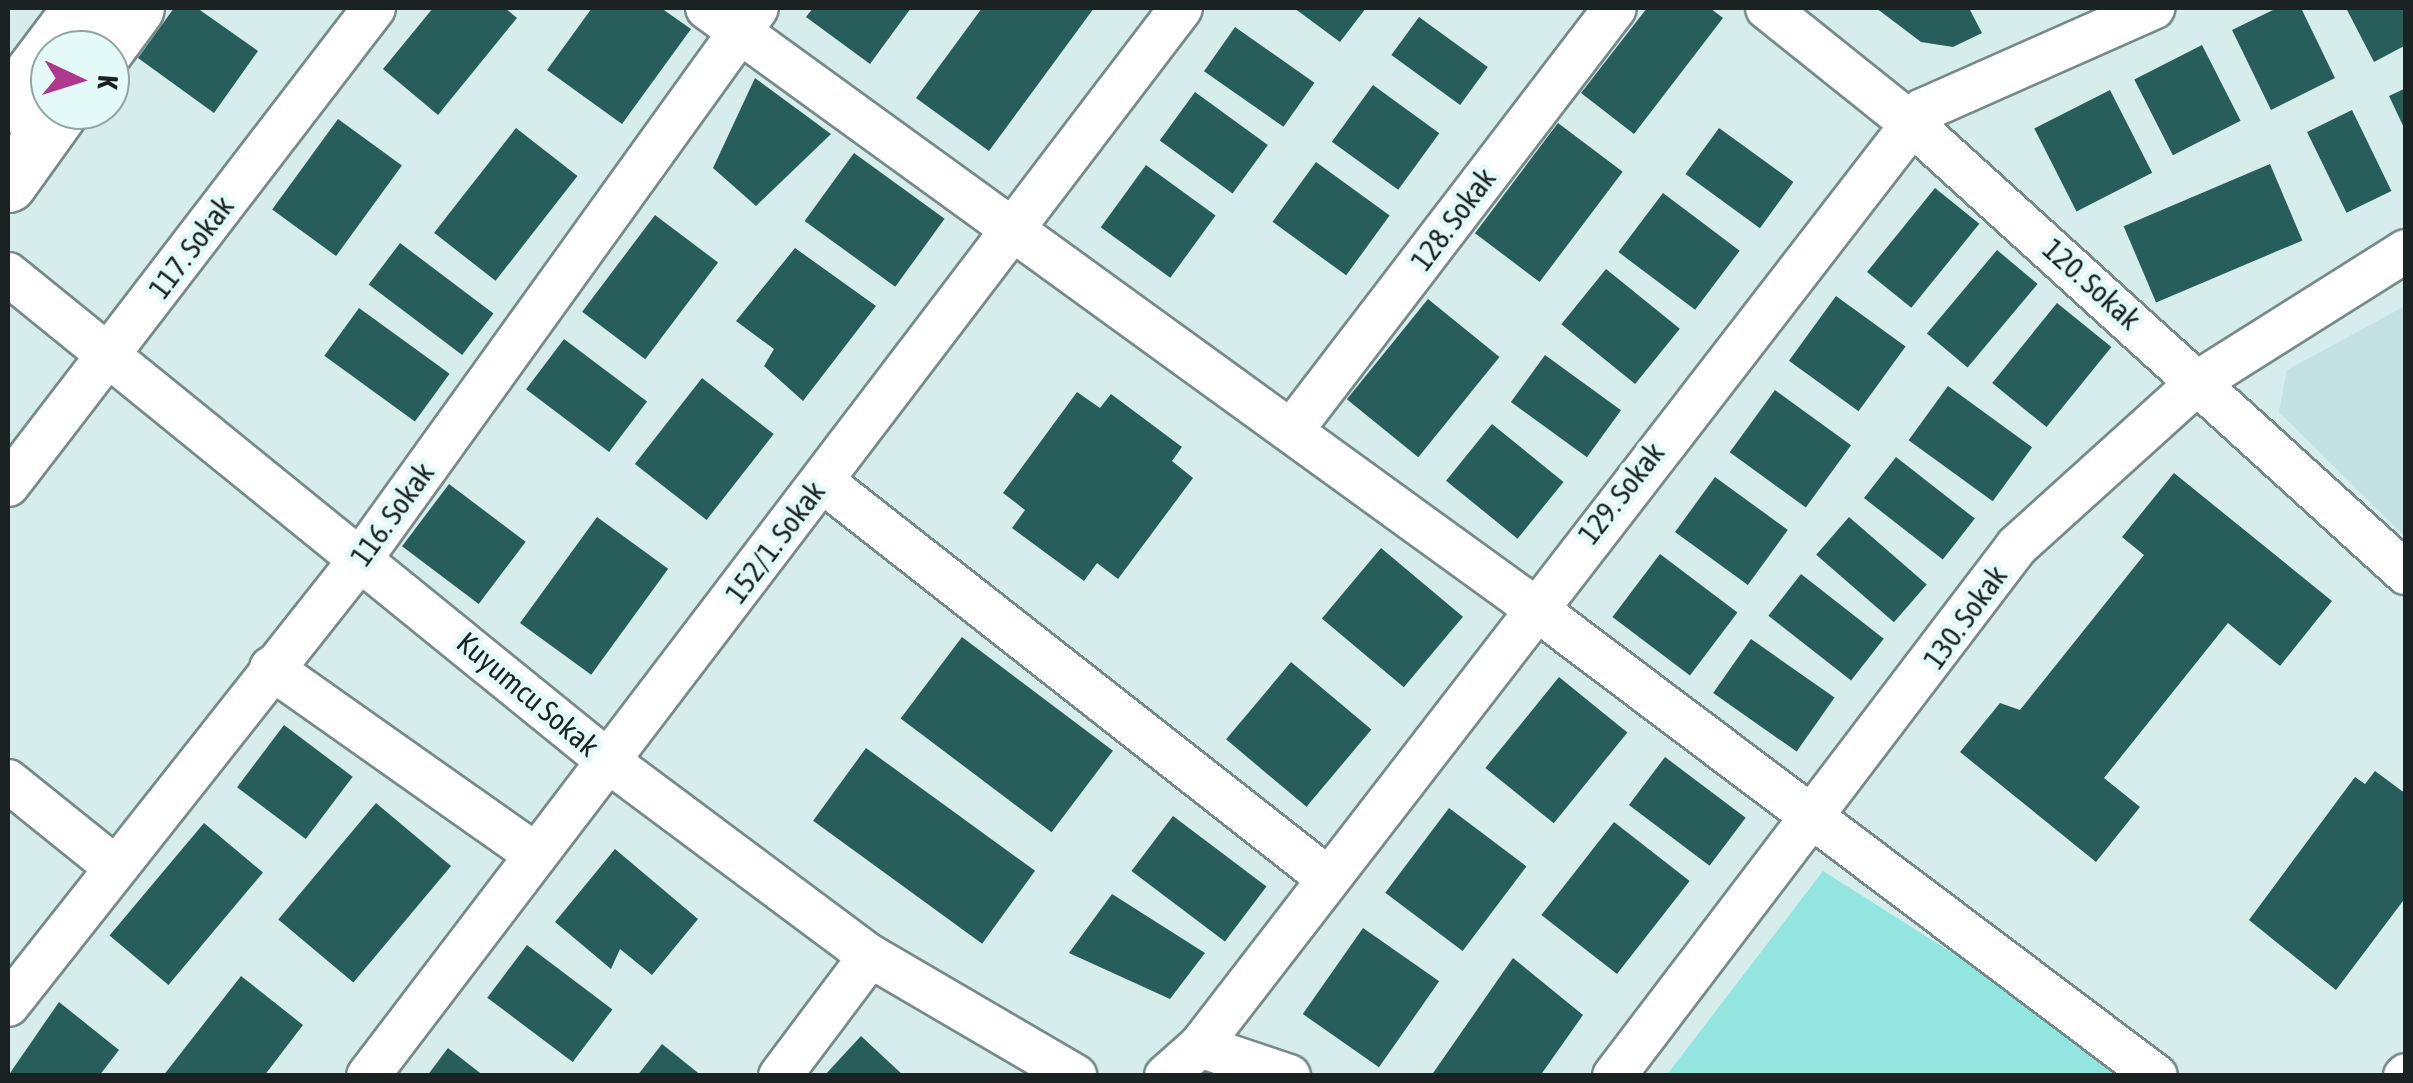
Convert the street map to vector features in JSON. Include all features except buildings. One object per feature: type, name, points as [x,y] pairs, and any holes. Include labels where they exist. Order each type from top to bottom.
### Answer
[{"type":"street","points":[[8,105],[81,8]]},
{"type":"street","points":[[120,30],[136,8]]},
{"type":"street","name":"117. Sokak","points":[[8,485],[374,8]]},
{"type":"street","name":"152/1. Sokak","points":[[368,1076],[533,853],[822,482],[1182,8]]},
{"type":"street","name":"128. Sokak","points":[[1292,430],[1615,8]]},
{"type":"street","name":"120. Sokak","points":[[1767,8],[1912,124],[2201,380],[2406,573]]},
{"type":"street","name":"129. Sokak","points":[[1166,1076],[1200,1046],[1532,606],[1923,110],[2153,8]]},
{"type":"street","points":[[734,16],[1008,234],[1292,430],[1532,606],[2156,1076]]},
{"type":"street","name":"116. Sokak","points":[[8,1005],[270,668],[362,557],[734,16]]},
{"type":"street","points":[[8,184],[47,130]]},
{"type":"street","name":"130. Sokak","points":[[1614,1076],[1815,820],[2017,546],[2201,380],[2406,251]]},
{"type":"street","name":"Kuyumcu Sokak","points":[[8,274],[112,351],[608,760],[870,956],[1075,1076]]},
{"type":"street","points":[[822,482],[1325,876]]},
{"type":"street","points":[[270,668],[533,853]]},
{"type":"street","points":[[8,782],[116,867]]},
{"type":"street","points":[[780,1076],[870,956]]},
{"type":"street","points":[[1200,1046],[1289,1076]]},
{"type":"shaded area","points":[[2405,306],[2405,537],[2279,412],[2287,370]]},
{"type":"shaded area","points":[[1823,871],[2033,1004],[2126,1076],[1666,1076]]}]
